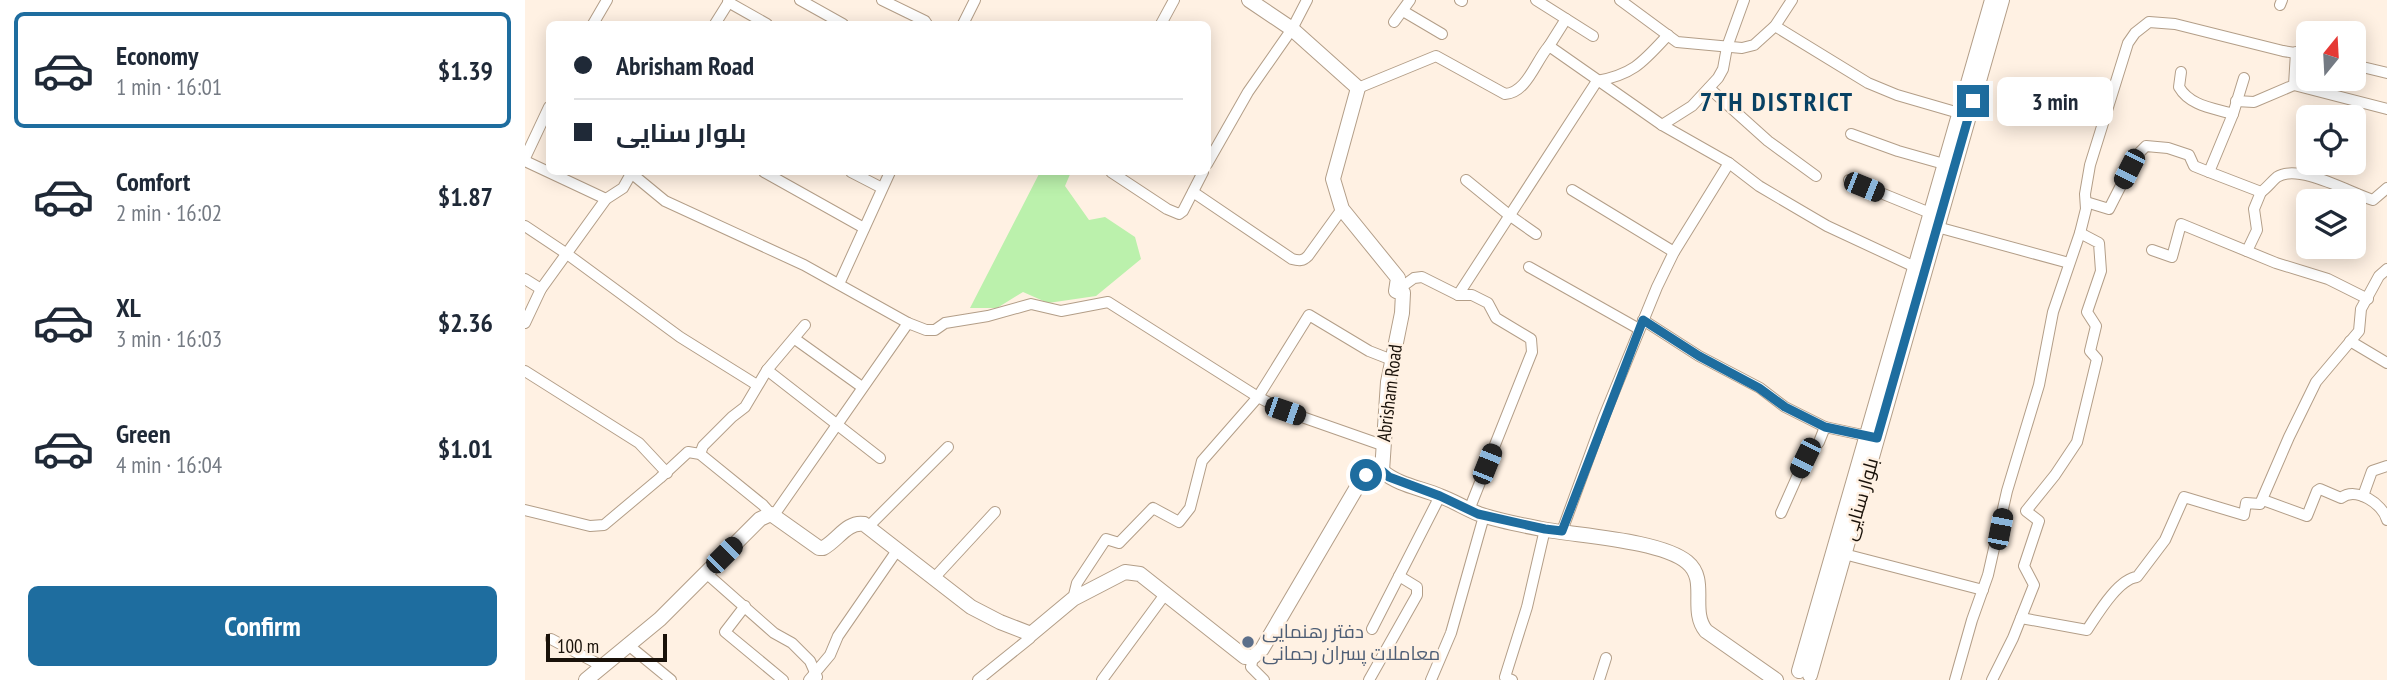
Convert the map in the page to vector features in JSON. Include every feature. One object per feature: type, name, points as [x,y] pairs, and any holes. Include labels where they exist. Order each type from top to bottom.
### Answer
[{"type":"main road","points":[[1249,0],[1292,29],[1358,88]]},
{"type":"main road","name":"بلوار سنایی","points":[[1808,675],[1915,267],[1991,0]]},
{"type":"main road","name":"بلوار سنایی","points":[[1808,675],[1844,554],[1871,437],[1937,227],[2002,0]]},
{"type":"main road","name":"Abrisham Road","points":[[1358,88],[1333,179],[1342,209],[1398,278],[1396,291],[1403,293],[1402,313],[1392,360],[1382,445],[1382,471]]},
{"type":"main road","points":[[586,680],[660,619],[760,519],[772,515],[819,548],[823,548],[857,523],[869,527],[971,607],[1031,634],[1073,599],[1125,572],[1140,574],[1245,657],[1253,657],[1262,649],[1360,482],[1366,475],[1382,471],[1389,477],[1484,516],[1659,549],[1686,561],[1696,571],[1700,624],[1706,631],[1778,680],[1787,674],[1808,675]]},
{"type":"street","points":[[595,21],[607,0]]},
{"type":"street","points":[[800,0],[838,21]]},
{"type":"street","points":[[882,0],[925,21]]},
{"type":"street","points":[[964,21],[975,0]]},
{"type":"street","points":[[1163,21],[1174,0]]},
{"type":"street","points":[[1211,157],[1248,92],[1292,29],[1307,0]]},
{"type":"street","points":[[1394,22],[1410,0]]},
{"type":"street","points":[[1536,0],[1593,36]]},
{"type":"street","points":[[1620,0],[1677,42],[1742,48],[1754,44],[1775,26],[1792,0]]},
{"type":"street","points":[[1662,125],[1692,106],[1723,69],[1727,47],[1744,0]]},
{"type":"street","points":[[717,21],[729,1],[762,21]]},
{"type":"street","points":[[1403,11],[1442,34]]},
{"type":"street","points":[[1358,88],[1436,56],[1505,94],[1512,94],[1521,87],[1566,19]]},
{"type":"street","points":[[1955,680],[1983,590],[2007,491],[2039,385],[2053,312],[2080,233],[2090,164],[2128,43],[2134,33],[2149,22],[2175,24],[2296,52],[2294,85]]},
{"type":"street","points":[[1775,26],[1868,83],[1897,95],[1959,113]]},
{"type":"street","points":[[1458,295],[1597,81],[1630,72],[1668,36]]},
{"type":"street","points":[[1549,46],[1662,125],[1729,163],[1759,186],[1827,226],[1915,267]]},
{"type":"street","points":[[2366,68],[2387,73]]},
{"type":"street","points":[[2181,72],[2179,87],[2183,95],[2196,103],[2233,114]]},
{"type":"street","points":[[2209,173],[2233,114],[2244,78]]},
{"type":"street","points":[[2236,101],[2254,102],[2294,85],[2387,110]]},
{"type":"street","points":[[1709,88],[1768,141],[1817,176]]},
{"type":"street","points":[[546,114],[525,159],[546,169]]},
{"type":"street","points":[[1851,134],[1944,164]]},
{"type":"street","points":[[2086,202],[2109,209],[2136,156],[2146,146],[2168,148],[2189,155],[2193,166],[2260,192]]},
{"type":"street","points":[[1562,531],[1641,325],[1674,252],[1729,163]]},
{"type":"street","points":[[2247,251],[2257,230],[2254,209],[2260,192],[2278,176],[2297,173],[2315,177],[2373,200],[2387,188]]},
{"type":"street","points":[[557,175],[606,199]]},
{"type":"street","points":[[525,323],[541,289],[606,199],[623,188],[630,175]]},
{"type":"street","points":[[635,175],[665,201],[804,265],[908,323],[926,330],[935,330],[945,323],[988,316],[1031,304],[1061,311],[1108,302],[1258,397],[1285,411],[1382,445]]},
{"type":"street","points":[[769,175],[864,228]]},
{"type":"street","points":[[857,175],[882,188]]},
{"type":"street","points":[[839,284],[888,175]]},
{"type":"street","points":[[1116,175],[1179,214],[1202,175]]},
{"type":"street","points":[[1466,180],[1536,234]]},
{"type":"street","points":[[1849,180],[1930,214]]},
{"type":"street","points":[[1572,190],[1674,252]]},
{"type":"street","points":[[1193,192],[1291,259],[1298,261],[1308,256],[1342,209]]},
{"type":"street","points":[[2152,250],[2172,257],[2181,224],[2276,263],[2327,279],[2368,299]]},
{"type":"street","points":[[525,226],[680,337],[757,386]]},
{"type":"street","points":[[1937,227],[2069,263]]},
{"type":"street","points":[[1992,680],[2034,585],[2024,566],[2039,522],[2026,512],[2077,442],[2097,359],[2089,351],[2096,326],[2087,312],[2101,271],[2099,243],[2080,233]]},
{"type":"street","points":[[1529,267],[1759,388],[1785,407],[1825,427],[1871,437]]},
{"type":"street","points":[[2021,618],[2087,630],[2106,602],[2129,578],[2137,577],[2165,540],[2184,497],[2244,515],[2246,503],[2260,504],[2316,382],[2358,331],[2361,309],[2379,276],[2387,269]]},
{"type":"street","points":[[1396,291],[1414,278],[1422,277],[1458,295],[1472,295],[1488,303],[1496,318],[1531,339],[1533,344],[1469,510]]},
{"type":"street","points":[[525,279],[541,289]]},
{"type":"street","points":[[1073,599],[1077,583],[1106,539],[1119,543],[1153,508],[1179,522],[1191,508],[1202,461],[1258,397],[1309,315],[1369,351],[1392,360]]},
{"type":"street","points":[[525,510],[590,526],[604,525],[688,452],[700,454],[772,515],[908,323]]},
{"type":"street","points":[[700,454],[703,446],[745,407],[767,370],[804,325]]},
{"type":"street","points":[[795,339],[862,387]]},
{"type":"street","points":[[2350,341],[2387,362]]},
{"type":"street","points":[[767,370],[880,458]]},
{"type":"street","points":[[525,371],[639,443],[667,473]]},
{"type":"street","points":[[1781,513],[1805,458],[1819,442],[1825,427]]},
{"type":"street","points":[[869,527],[948,447]]},
{"type":"street","points":[[2363,496],[2372,471],[2387,466]]},
{"type":"street","points":[[2263,500],[2307,516],[2320,489],[2341,498],[2348,494],[2363,496],[2376,503],[2387,520]]},
{"type":"street","points":[[1373,629],[1440,496]]},
{"type":"street","points":[[935,577],[995,512]]},
{"type":"street","points":[[1431,680],[1451,633],[1484,516]]},
{"type":"street","points":[[1507,679],[1545,529]]},
{"type":"street","points":[[814,678],[830,655],[838,636],[898,549]]},
{"type":"street","points":[[1844,554],[1983,590]]},
{"type":"street","points":[[706,573],[774,633],[792,643],[810,660],[814,678]]},
{"type":"street","points":[[1369,680],[1417,595],[1417,587],[1399,576]]},
{"type":"street","points":[[1103,680],[1166,593]]},
{"type":"street","points":[[744,606],[725,632],[783,680]]},
{"type":"street","points":[[978,680],[1030,638],[1031,634]]},
{"type":"street","points":[[551,639],[602,666]]},
{"type":"street","points":[[627,644],[671,680]]},
{"type":"street","points":[[1253,657],[1251,667],[1265,680]]},
{"type":"street","points":[[1599,680],[1606,659]]},
{"type":"green space","points":[[1038,175],[1070,175],[1065,186],[1089,220],[1105,217],[1135,237],[1141,259],[1096,296],[1048,303],[1023,292],[997,308],[970,308]]},
{"type":"place","name":"دفتر رهنمایی معاملات پسران رحمانی","points":[[1248,642]]},
{"type":"district","name":"7TH DISTRICT","points":[[1777,102]]},
{"type":"route","points":[[1366,475],[1382,471],[1389,477],[1478,514],[1562,531],[1643,320],[1699,356],[1759,388],[1785,407],[1825,427],[1877,438],[1973,101]]}]
